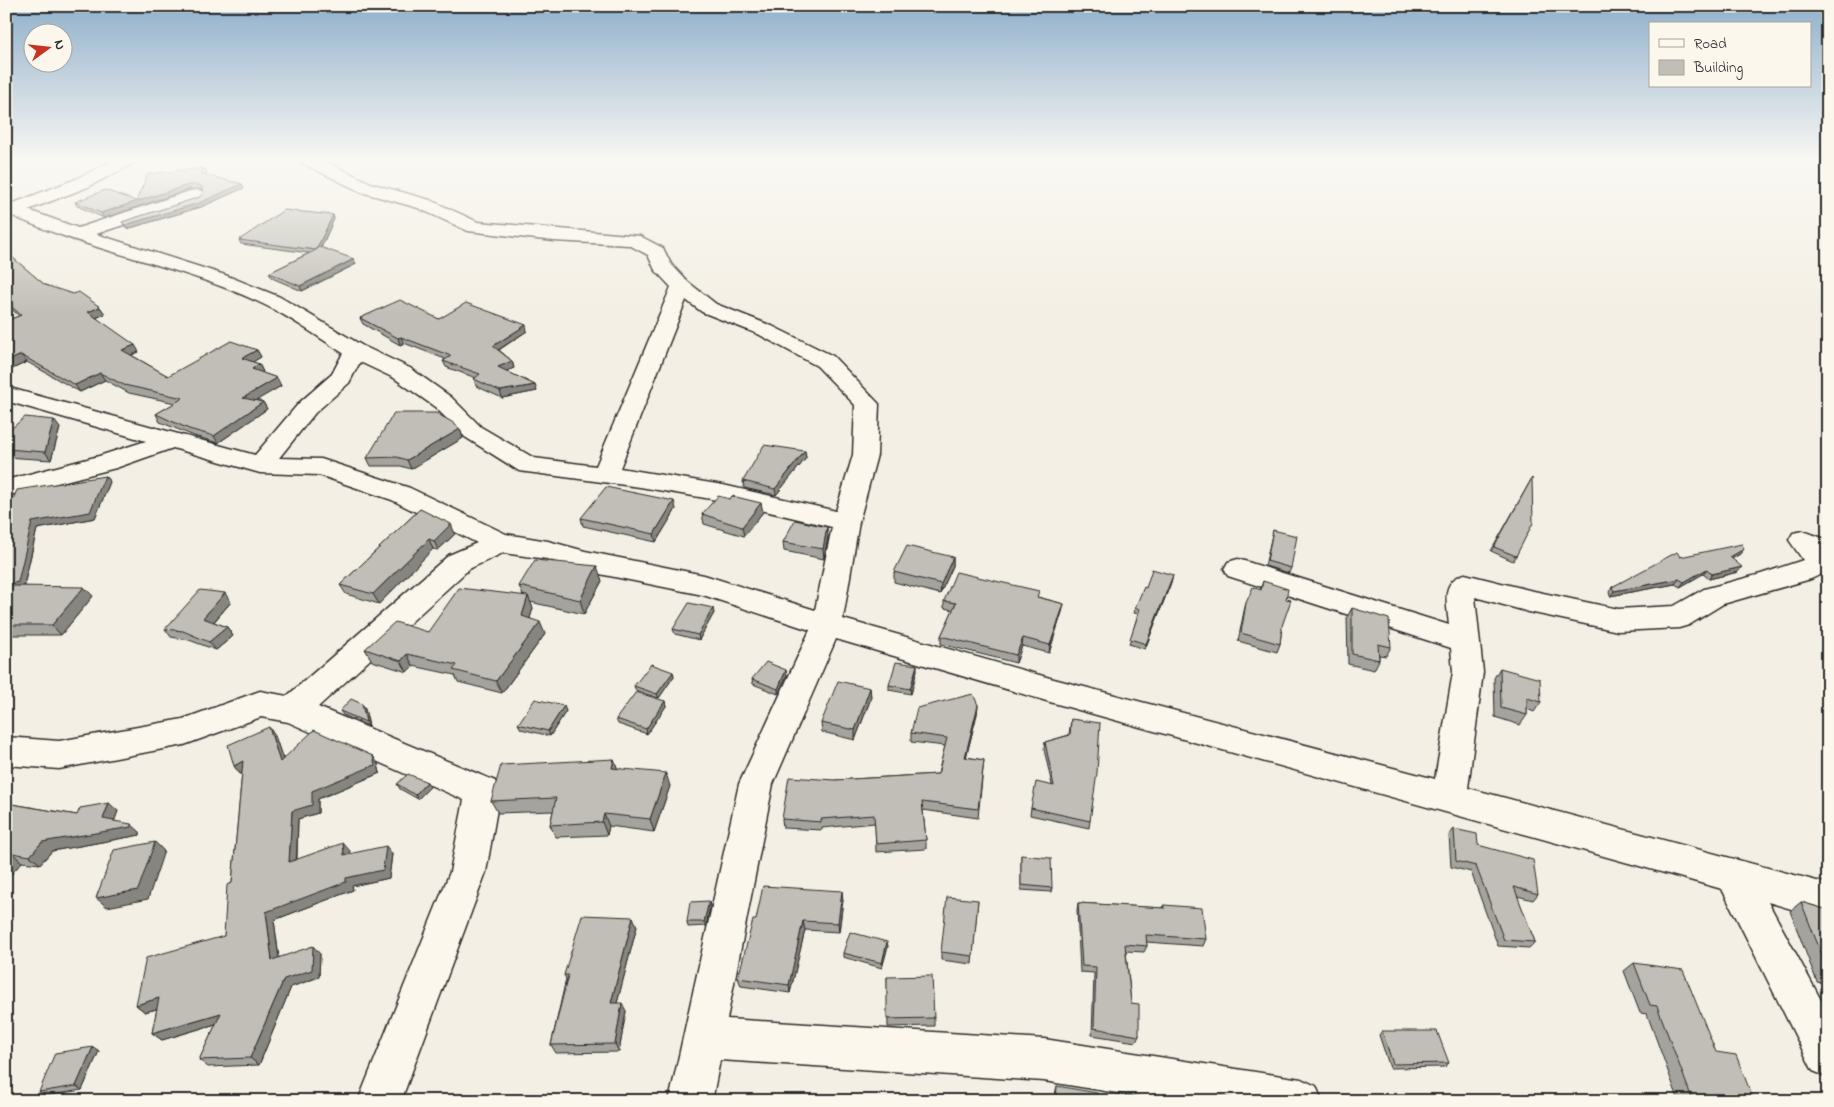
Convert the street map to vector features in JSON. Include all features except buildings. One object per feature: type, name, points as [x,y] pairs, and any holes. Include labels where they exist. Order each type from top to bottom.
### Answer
[{"type":"street","points":[[78,234],[149,211]]},
{"type":"street","points":[[438,211],[474,227],[633,240],[656,252],[662,266],[682,286],[709,308],[765,330],[825,362],[867,404],[865,455],[846,522],[828,625],[756,784],[690,1101]]},
{"type":"street","points":[[13,213],[218,279],[272,301],[355,351],[402,373],[443,402],[473,432],[528,465],[640,479],[723,494],[846,522]]},
{"type":"street","points":[[605,475],[682,286]]},
{"type":"street","points":[[260,465],[308,408],[340,378],[355,351]]},
{"type":"street","points":[[6,394],[260,465],[321,467],[401,494],[500,542],[548,550],[585,561],[704,585],[828,625],[1050,690],[1828,902]]},
{"type":"street","points":[[6,488],[107,462],[172,441]]},
{"type":"street","points":[[1449,798],[1468,672],[1461,596],[1462,587],[1465,584],[1529,601],[1618,620],[1679,617],[1714,596],[1801,572],[1821,563],[1803,540],[1828,551]]},
{"type":"street","points":[[293,710],[459,562],[500,542]]},
{"type":"street","points":[[1238,569],[1465,641]]},
{"type":"street","points":[[6,751],[59,755],[184,732],[260,704],[293,710],[482,792],[468,872],[379,1101]]},
{"type":"street","points":[[1734,875],[1828,1056]]},
{"type":"street","points":[[703,1038],[1044,1060],[1301,1101]]}]
